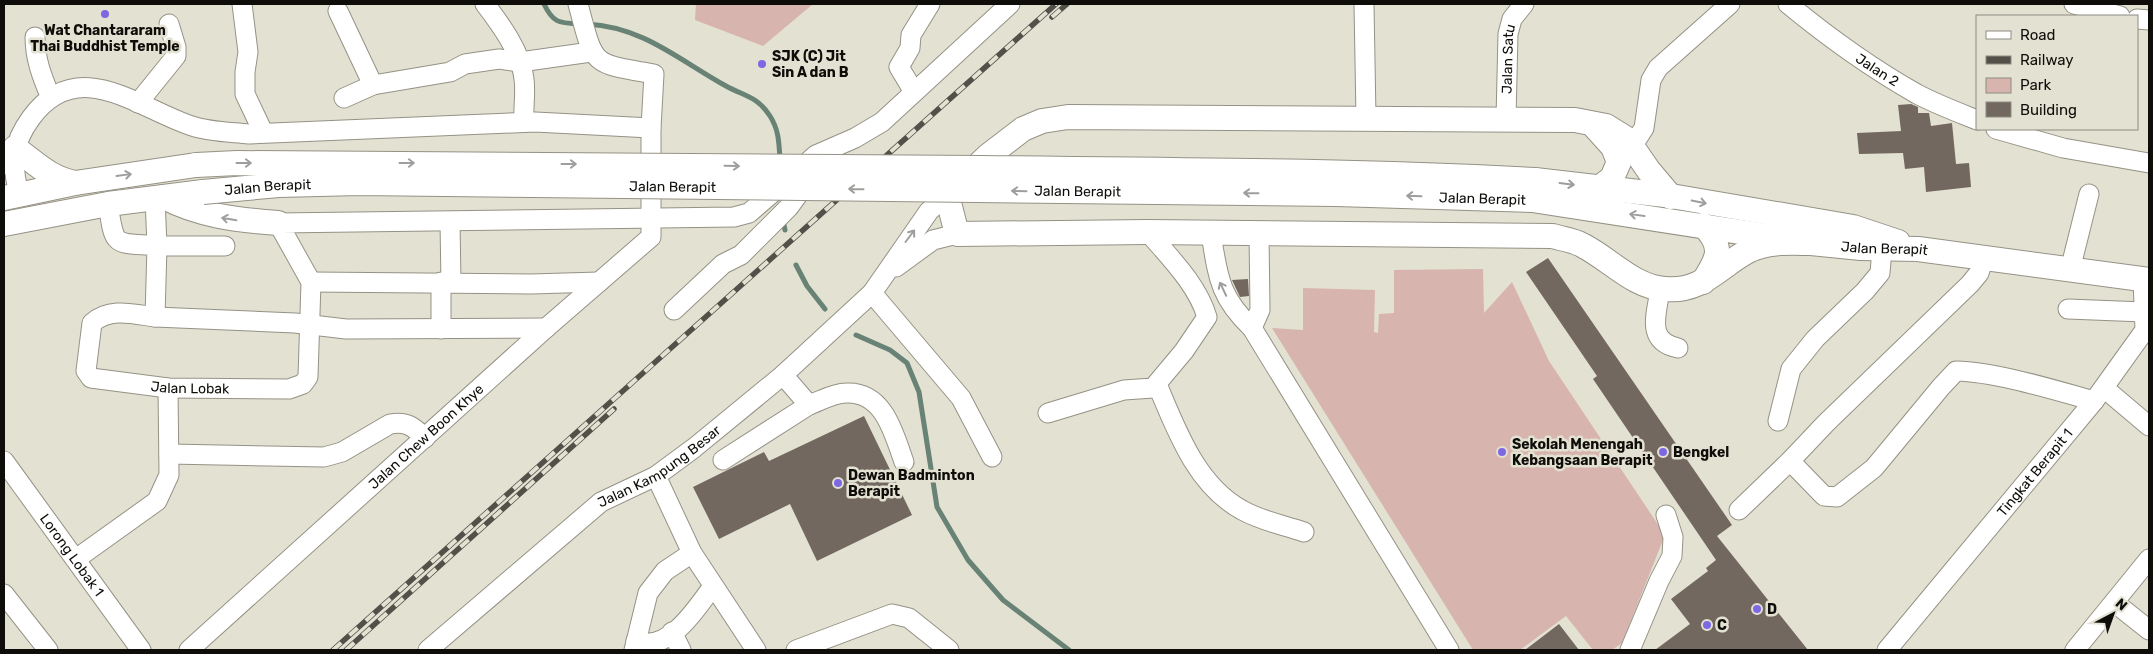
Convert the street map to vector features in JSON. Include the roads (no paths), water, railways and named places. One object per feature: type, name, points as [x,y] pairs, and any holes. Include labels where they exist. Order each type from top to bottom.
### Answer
[{"type":"main road","points":[[1672,197],[1649,171],[1633,145],[1627,139],[1606,126],[1576,120],[1068,117],[1042,121],[1023,129],[989,154],[947,195],[957,234],[1148,232],[1553,236],[1581,244],[1632,278],[1649,287],[1660,289],[1683,288],[1703,282],[1750,250],[1771,244],[1811,243]]},
{"type":"main road","points":[[1590,122],[1614,147],[1619,162],[1612,178],[1599,188]]},
{"type":"main road","points":[[9,155],[59,180],[76,183]]},
{"type":"main road","points":[[11,196],[76,183],[196,165],[237,163],[569,164],[1439,175],[1534,190],[1599,188],[1672,197],[1859,228],[1918,249]]},
{"type":"main road","name":"Jalan Berapit","points":[[4,224],[108,204],[159,197],[279,186],[359,183],[1336,194],[1534,190],[1703,225],[1811,243],[1882,249],[1918,249],[2146,280]]},
{"type":"main road","points":[[11,196],[57,213]]},
{"type":"main road","points":[[159,197],[186,209],[232,220],[278,223]]},
{"type":"main road","points":[[1703,225],[1717,243],[1717,257],[1703,282]]},
{"type":"street","points":[[242,4],[248,52],[245,72],[245,94],[264,132]]},
{"type":"street","points":[[485,4],[498,22],[520,62],[525,85],[524,122]]},
{"type":"street","points":[[914,92],[899,67],[910,48],[911,35],[930,4]]},
{"type":"street","points":[[311,324],[311,282],[278,223],[734,217],[749,213],[816,155],[855,138],[882,122],[1010,4]]},
{"type":"street","points":[[1364,4],[1366,118]]},
{"type":"street","name":"Jalan Satu","points":[[1506,119],[1508,34],[1512,19],[1524,4]]},
{"type":"street","points":[[1633,145],[1644,128],[1651,80],[1658,68],[1730,4]]},
{"type":"street","name":"Jalan 2","points":[[1788,4],[1823,33],[1865,61],[1919,94],[1976,120]]},
{"type":"street","points":[[2074,4],[2116,15]]},
{"type":"street","points":[[344,98],[373,85],[450,72],[465,64],[499,59],[520,62],[589,44],[580,9]]},
{"type":"street","points":[[338,11],[373,85]]},
{"type":"street","points":[[138,103],[176,56],[176,47],[170,24]]},
{"type":"street","points":[[35,36],[35,51],[40,71],[52,98]]},
{"type":"street","name":"Jalan Chew Boon Khye","points":[[189,650],[546,328],[645,244],[650,237],[651,128],[654,74],[609,66],[600,62],[589,44]]},
{"type":"street","points":[[11,196],[14,175],[9,155],[35,112],[64,90],[90,86],[102,88],[193,126],[217,131],[264,132],[524,122],[651,128]]},
{"type":"street","points":[[2000,130],[2063,148],[2149,163]]},
{"type":"street","points":[[674,310],[723,264],[741,255],[789,207],[802,189]]},
{"type":"street","points":[[2070,270],[2089,194]]},
{"type":"street","points":[[884,277],[904,243],[924,217],[947,195]]},
{"type":"street","points":[[159,197],[155,317],[311,324],[346,329],[546,328]]},
{"type":"street","points":[[108,204],[113,236],[119,242],[157,246],[225,246]]},
{"type":"street","points":[[441,329],[450,222]]},
{"type":"street","points":[[1048,413],[1124,390],[1153,388],[1184,351],[1207,317],[1202,300],[1179,268],[1148,232]]},
{"type":"street","points":[[884,277],[916,250],[933,240],[957,234]]},
{"type":"street","points":[[1211,234],[1220,285],[1233,309],[1252,328],[1450,650]]},
{"type":"street","points":[[1252,328],[1260,310],[1258,234]]},
{"type":"street","points":[[1778,421],[1791,369],[1815,339],[1865,291],[1880,272],[1882,249]]},
{"type":"street","points":[[1738,510],[1970,284],[1979,273],[1984,258]]},
{"type":"street","name":"Jalan Kampung Besar","points":[[428,650],[601,502],[656,476],[694,448],[783,375],[872,293],[884,277]]},
{"type":"street","points":[[2068,308],[2146,324],[2146,280]]},
{"type":"street","points":[[311,282],[599,282]]},
{"type":"street","points":[[1660,289],[1655,331],[1659,340],[1668,346],[1678,348]]},
{"type":"street","points":[[872,293],[961,398],[992,457]]},
{"type":"street","name":"Jalan Lobak","points":[[155,317],[125,312],[110,313],[100,316],[92,323],[86,371],[91,378],[168,388],[289,389],[303,384],[308,378],[311,324]]},
{"type":"street","name":"Tingkat Berapit 1","points":[[1891,649],[2099,395],[2146,324]]},
{"type":"street","points":[[1790,461],[1824,496],[1837,496],[1874,468],[1956,371],[1972,372],[2053,390],[2099,395],[2140,410],[2149,426]]},
{"type":"street","points":[[783,375],[809,405]]},
{"type":"street","points":[[1157,384],[1179,437],[1200,470],[1218,490],[1241,510],[1304,532]]},
{"type":"street","points":[[76,559],[157,501],[169,475],[168,388]]},
{"type":"street","points":[[723,460],[809,405],[844,393],[856,394],[875,401],[889,421],[904,462]]},
{"type":"street","points":[[169,454],[333,456],[390,424],[397,423],[406,423],[414,427],[425,438]]},
{"type":"street","name":"Lorong Lobak 1","points":[[4,461],[141,650]]},
{"type":"street","points":[[656,476],[692,553],[756,650]]},
{"type":"street","points":[[1630,650],[1659,581],[1672,556],[1673,538],[1666,515]]},
{"type":"street","points":[[692,553],[665,571],[648,593],[635,645],[646,645],[662,641],[692,616],[713,586]]},
{"type":"street","points":[[2076,650],[2149,559]]},
{"type":"street","points":[[4,594],[48,650]]},
{"type":"street","points":[[2115,602],[2149,630]]},
{"type":"street","points":[[796,650],[892,614],[909,618],[949,650]]},
{"type":"street","points":[[672,632],[681,650]]},
{"type":"waterway","points":[[544,4],[550,15],[557,21],[579,24]]},
{"type":"waterway","points":[[587,24],[607,26],[644,38],[726,86],[755,100],[765,109],[775,126],[780,160]]},
{"type":"waterway","points":[[783,220],[785,230]]},
{"type":"waterway","points":[[796,265],[807,286],[825,309]]},
{"type":"waterway","points":[[856,335],[890,350],[907,363],[919,392],[937,507],[968,560],[1003,600],[1069,650]]},
{"type":"railway","points":[[333,650],[1056,4]]},
{"type":"railway","points":[[1052,17],[1067,4]]},
{"type":"railway","points":[[346,650],[614,409]]},
{"type":"place","name":"Wat Chantararam Thai Buddhist Temple","points":[[105,14]]},
{"type":"place","name":"SJK (C) Jit Sin A dan B","points":[[762,64]]},
{"type":"place","name":"Sekolah Menengah Kebangsaan Berapit","points":[[1502,452]]},
{"type":"place","name":"Bengkel","points":[[1663,452]]},
{"type":"place","name":"Dewan Badminton Berapit","points":[[838,483]]},
{"type":"place","name":"D","points":[[1757,609]]},
{"type":"place","name":"C","points":[[1707,625]]}]
